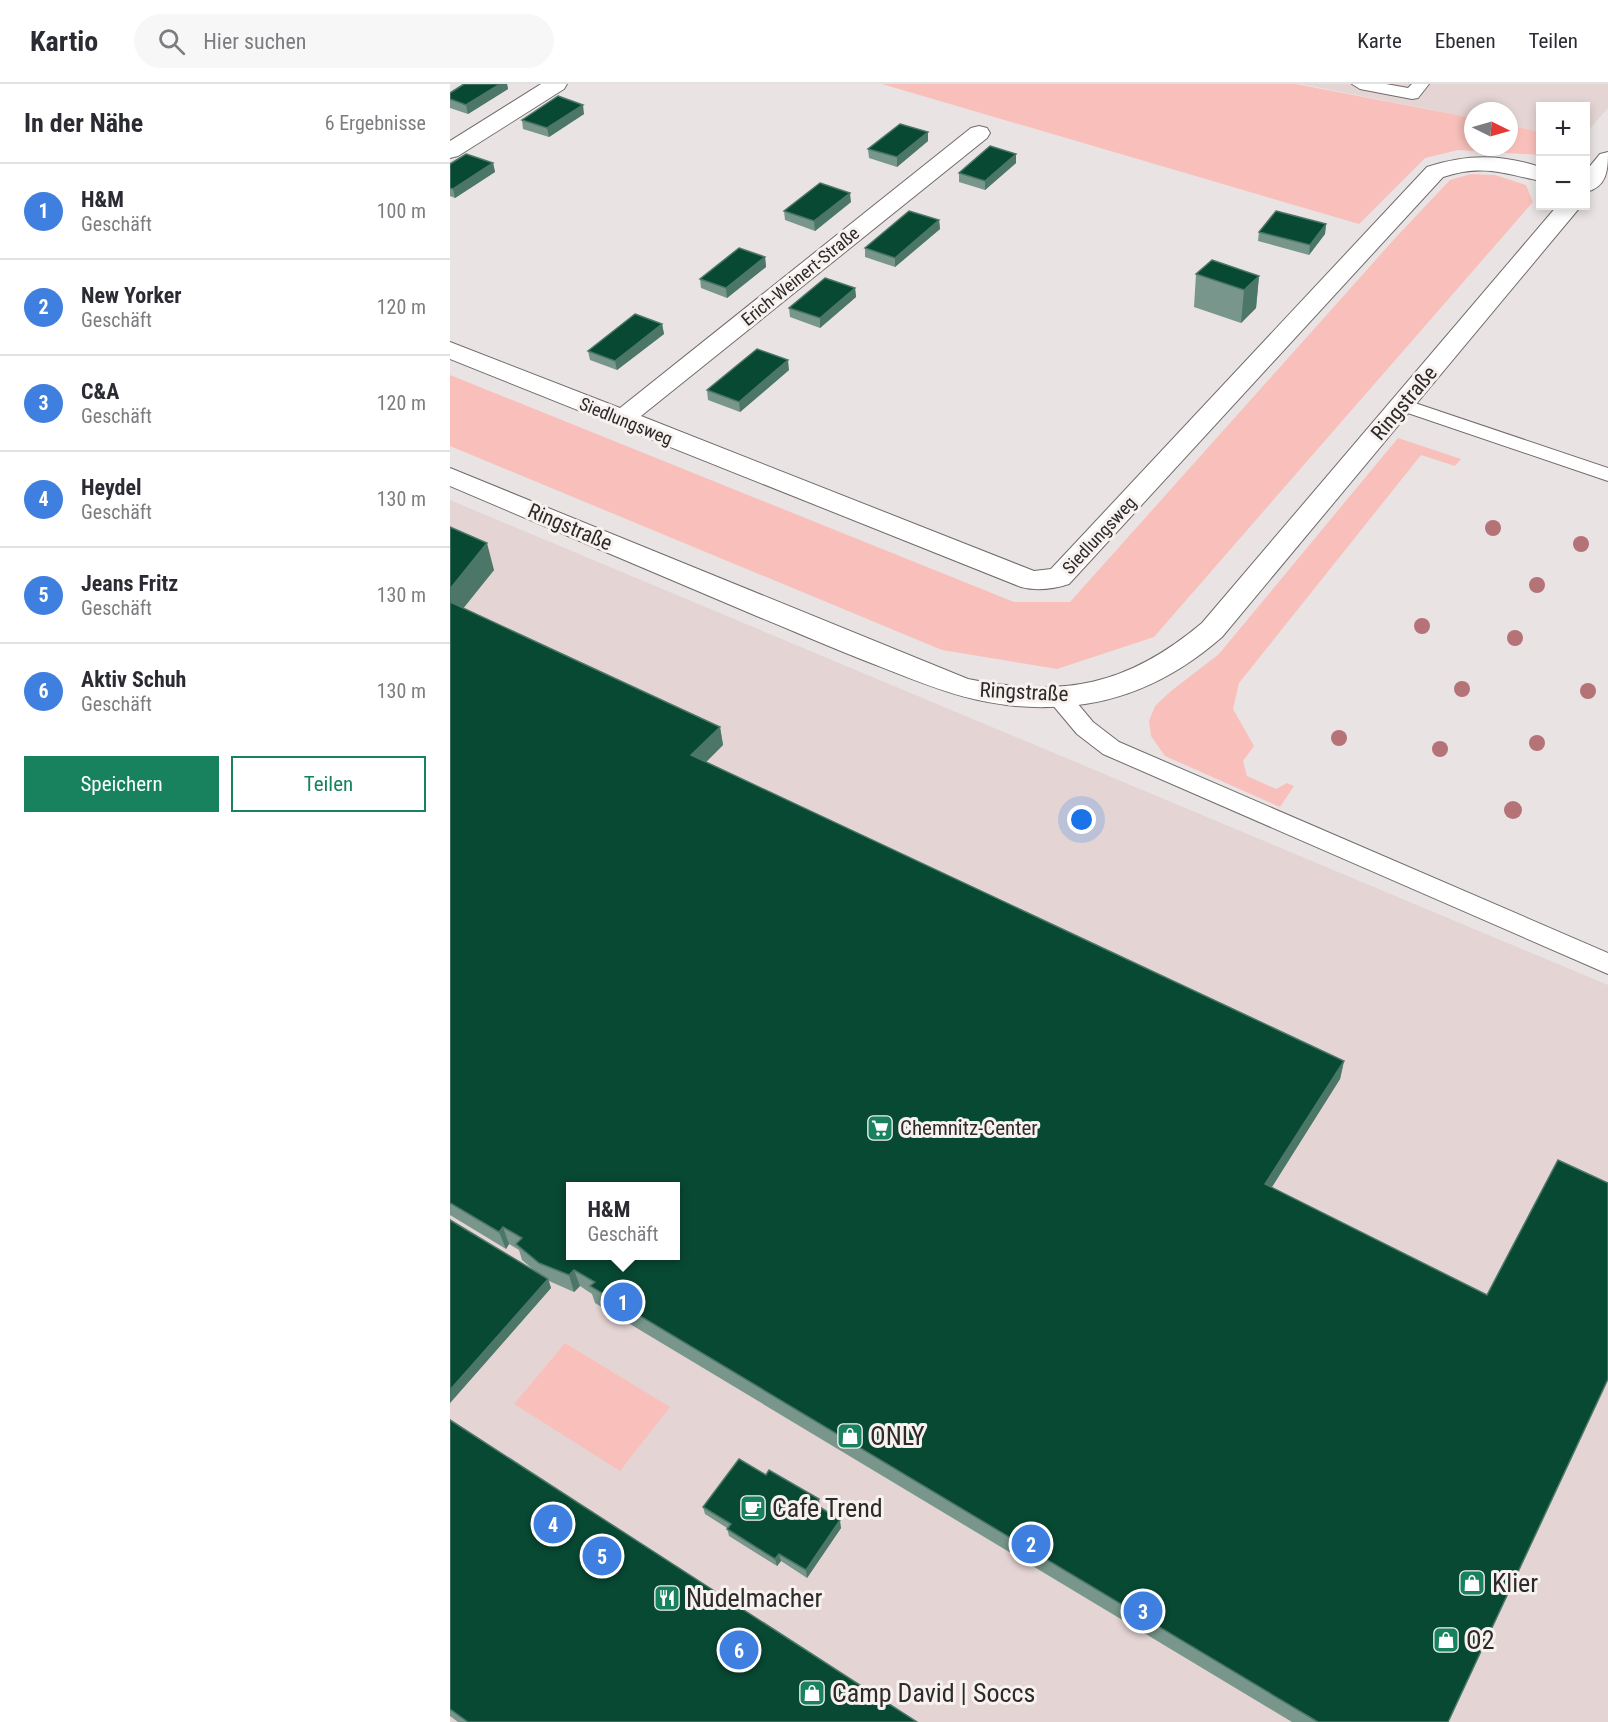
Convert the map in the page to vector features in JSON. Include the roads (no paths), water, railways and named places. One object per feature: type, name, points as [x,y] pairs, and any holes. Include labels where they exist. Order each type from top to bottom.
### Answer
[{"type":"street","points":[[450,151],[556,84]]},
{"type":"street","name":"Erich-Weinert-Straße","points":[[622,419],[979,133]]},
{"type":"street","points":[[1590,182],[1608,159]]},
{"type":"street","name":"Siedlungsweg","points":[[450,350],[1031,580],[1059,578],[1435,172],[1458,163],[1486,162],[1517,166],[1536,173]]},
{"type":"street","points":[[1590,188],[1608,195]]},
{"type":"street","name":"Ringstraße","points":[[450,476],[885,658],[963,688],[1022,696],[1059,697],[1088,694],[1119,687],[1145,678],[1189,651],[1212,630],[1566,210]]},
{"type":"lane","points":[[1360,84],[1412,94],[1421,84]]},
{"type":"lane","points":[[1403,405],[1608,475]]},
{"type":"lane","points":[[1059,697],[1085,728],[1111,748],[1608,964]]},
{"type":"place","name":"Chemnitz-Center","points":[[880,1128]]},
{"type":"place","name":"H&M","points":[[623,1302]]},
{"type":"place","name":"ONLY","points":[[850,1436]]},
{"type":"place","name":"Cafe Trend","points":[[753,1508]]},
{"type":"place","name":"Heydel","points":[[553,1524]]},
{"type":"place","name":"New Yorker","points":[[1031,1544]]},
{"type":"place","name":"Jeans Fritz","points":[[602,1556]]},
{"type":"place","name":"Klier","points":[[1472,1583]]},
{"type":"place","name":"Nudelmacher","points":[[667,1598]]},
{"type":"place","name":"C&A","points":[[1143,1611]]},
{"type":"place","name":"O2","points":[[1446,1640]]},
{"type":"place","name":"Aktiv Schuh","points":[[739,1650]]},
{"type":"place","name":"Camp David | Soccs","points":[[812,1693]]}]
